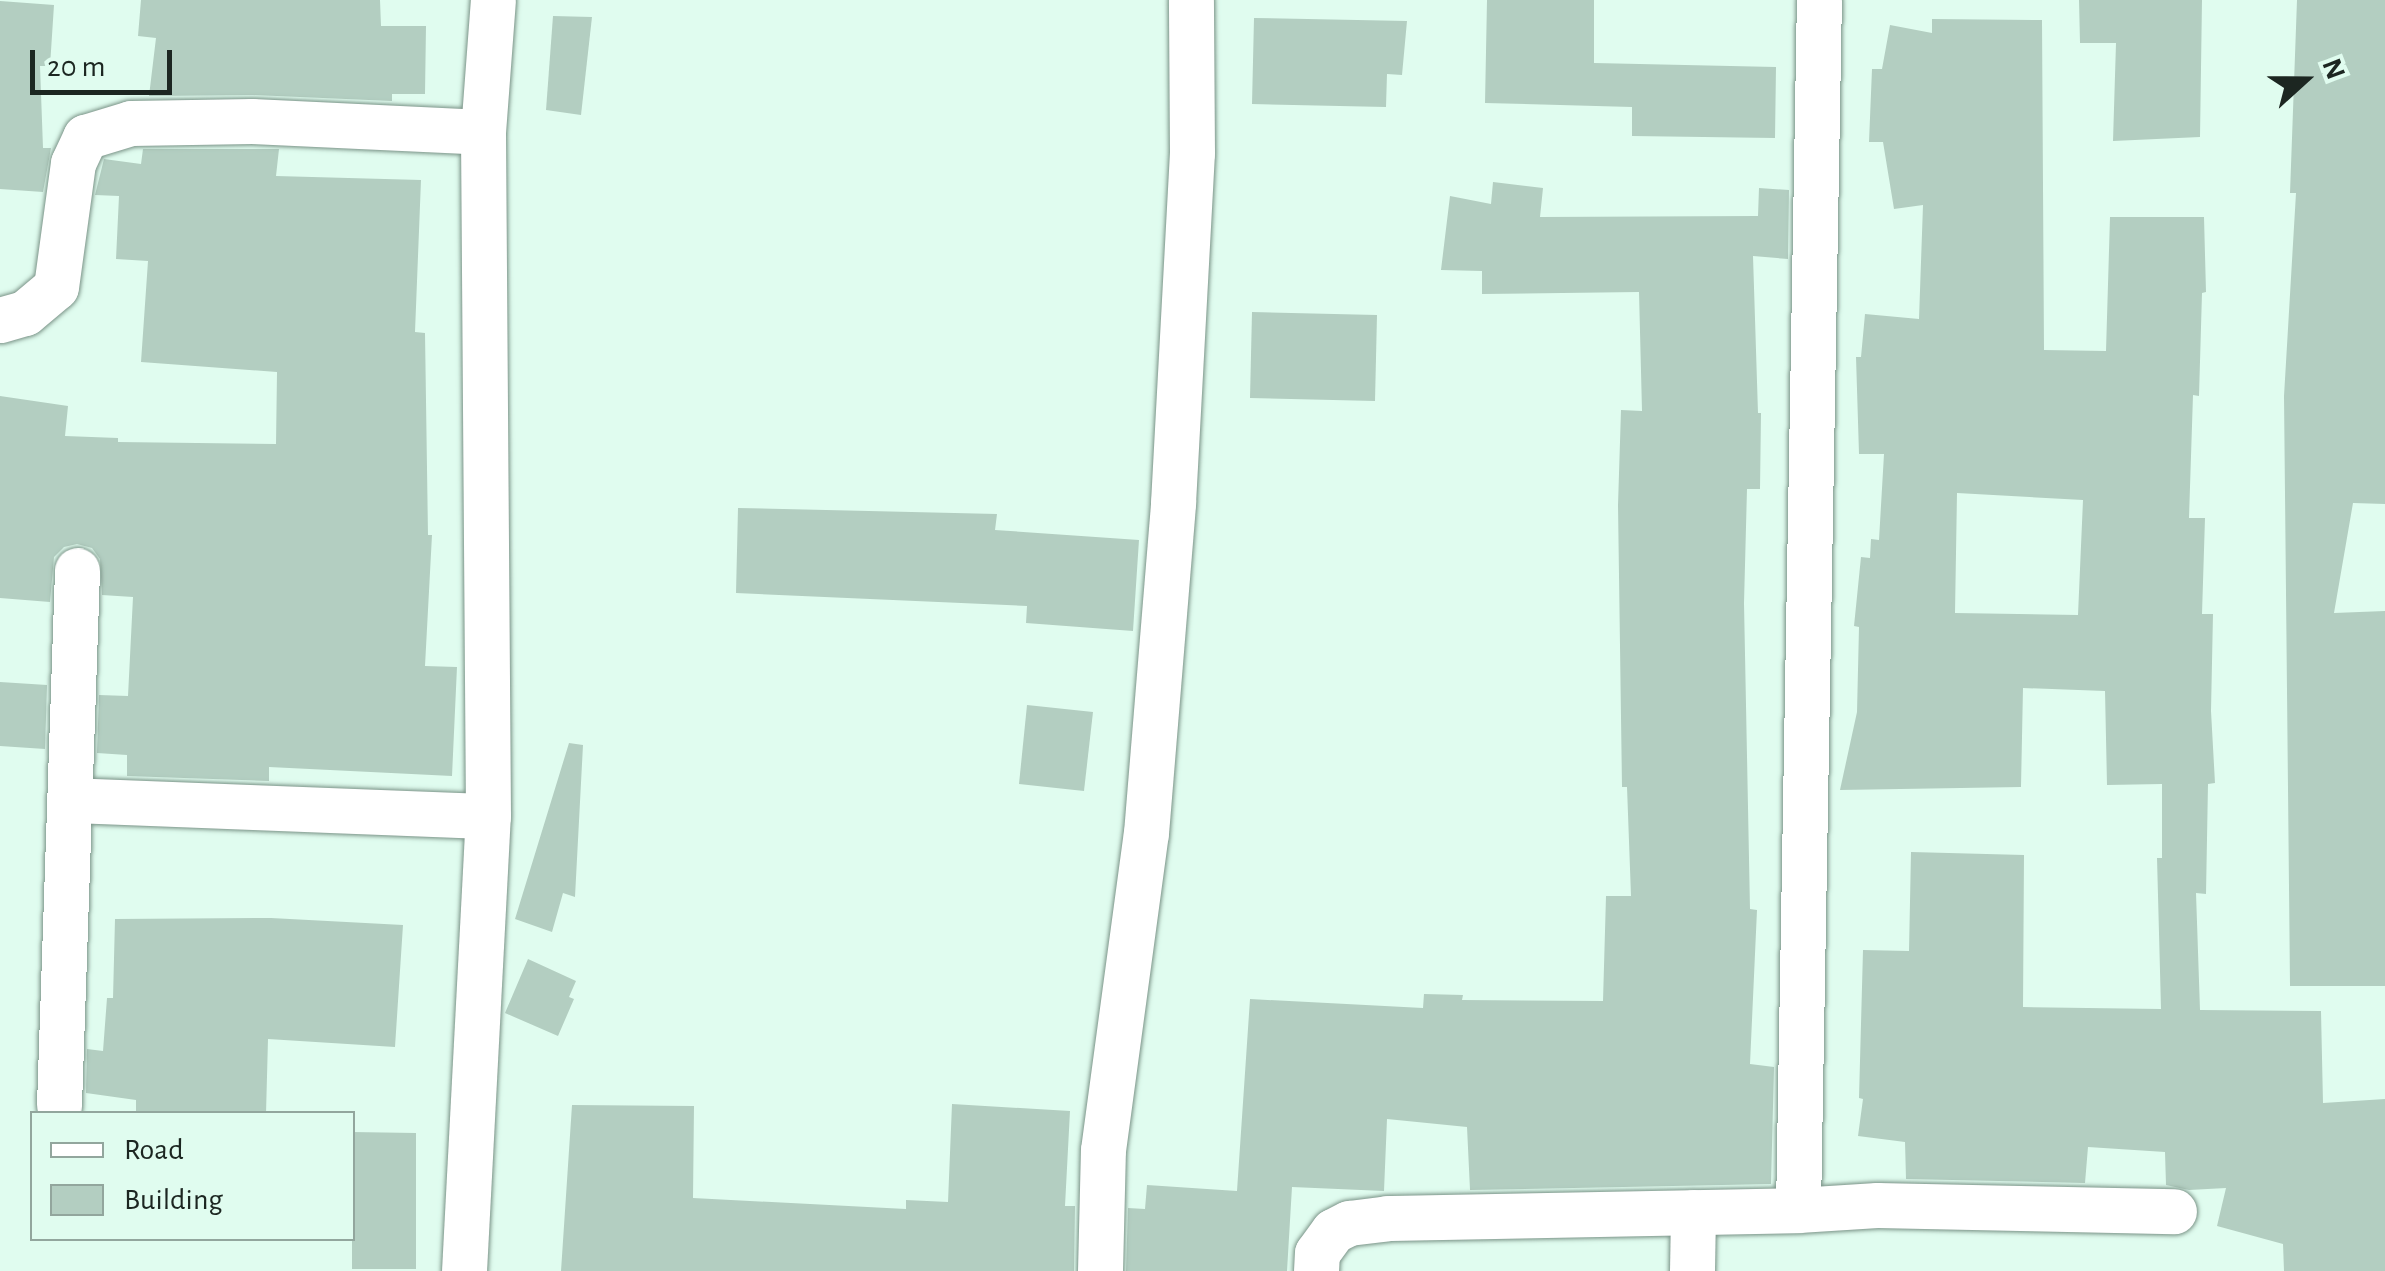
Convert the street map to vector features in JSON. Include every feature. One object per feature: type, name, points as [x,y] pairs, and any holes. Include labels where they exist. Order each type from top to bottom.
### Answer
[{"type":"street","points":[[464,1271],[488,816],[483,132],[492,0]]},
{"type":"street","points":[[1100,1271],[1103,1150],[1146,833],[1174,503],[1192,153],[1191,0]]},
{"type":"street","points":[[1798,1210],[1819,0]]},
{"type":"street","points":[[0,320],[26,313],[56,288],[73,162],[86,136],[131,124],[252,121],[483,132]]},
{"type":"street","points":[[59,1106],[77,570]]},
{"type":"street","points":[[70,800],[488,816]]},
{"type":"street","points":[[1316,1271],[1317,1252],[1333,1231],[1348,1224],[1387,1218],[1877,1205],[2174,1211]]},
{"type":"street","points":[[1692,1271],[1693,1212]]},
{"type":"building","points":[[141,0],[380,0],[381,26],[426,26],[425,94],[392,94],[392,101],[253,95],[149,96],[156,38],[138,36]]},
{"type":"building","points":[[1487,0],[1594,0],[1594,63],[1776,67],[1775,138],[1632,136],[1632,107],[1485,103]]},
{"type":"building","points":[[2079,0],[2202,0],[2200,137],[2113,141],[2116,43],[2080,43]]},
{"type":"building","points":[[2297,0],[2385,0],[2385,504],[2353,503],[2334,613],[2385,611],[2385,986],[2290,986],[2284,396],[2296,193],[2290,193]]},
{"type":"building","points":[[0,1],[54,5],[50,66],[40,66],[43,148],[51,148],[43,192],[0,189]]},
{"type":"building","points":[[553,16],[592,17],[581,115],[546,110]]},
{"type":"building","points":[[1254,18],[1407,21],[1402,75],[1387,74],[1386,107],[1252,104]]},
{"type":"building","points":[[1932,19],[2042,20],[2044,350],[2106,351],[2110,217],[2204,217],[2206,292],[2202,293],[2199,396],[2193,395],[2189,518],[2205,518],[2202,614],[2213,614],[2211,711],[2215,783],[2208,784],[2206,894],[2196,893],[2200,1010],[2321,1011],[2323,1103],[2385,1099],[2385,1271],[2284,1271],[2283,1244],[2217,1226],[2226,1188],[2189,1190],[2166,1185],[2165,1152],[2088,1147],[2085,1183],[1906,1179],[1905,1142],[1858,1136],[1863,1099],[1859,1098],[1863,950],[1909,951],[1911,852],[2024,855],[2023,1007],[2161,1009],[2157,858],[2162,858],[2162,784],[2107,785],[2105,691],[2023,688],[2021,787],[1840,790],[1857,712],[1859,627],[1854,626],[1861,557],[1870,558],[1871,539],[1879,540],[1884,454],[1859,454],[1856,357],[1861,357],[1865,314],[1919,319],[1923,205],[1894,209],[1883,142],[1869,142],[1872,69],[1882,69],[1890,25],[1932,33]],"holes":[[[1957,493],[2083,500],[2078,615],[1955,613]]]},
{"type":"building","points":[[143,149],[279,149],[276,176],[421,180],[415,332],[425,333],[428,535],[432,535],[425,666],[457,667],[452,776],[269,767],[269,781],[127,776],[127,755],[97,753],[99,695],[128,696],[133,597],[102,595],[100,559],[92,548],[77,544],[64,547],[54,557],[50,602],[0,598],[0,396],[68,406],[65,436],[118,438],[118,442],[276,444],[277,372],[141,362],[148,261],[116,259],[119,196],[95,195],[104,159],[141,164]]},
{"type":"building","points":[[1493,182],[1543,188],[1540,217],[1758,216],[1759,188],[1789,190],[1788,259],[1753,256],[1761,413],[1760,489],[1747,489],[1744,603],[1750,909],[1757,910],[1750,1064],[1774,1067],[1771,1184],[1470,1190],[1467,1127],[1387,1119],[1384,1191],[1292,1187],[1287,1271],[1126,1271],[1128,1208],[1145,1209],[1147,1185],[1237,1191],[1250,999],[1423,1008],[1424,994],[1463,995],[1462,1000],[1603,1001],[1606,896],[1631,896],[1627,787],[1622,787],[1618,505],[1621,410],[1642,411],[1639,292],[1482,294],[1482,271],[1441,270],[1450,196],[1491,204]]},
{"type":"building","points":[[1252,312],[1377,315],[1375,401],[1250,398]]},
{"type":"building","points":[[738,508],[997,514],[995,530],[1139,540],[1133,631],[1026,623],[1027,606],[736,593]]},
{"type":"building","points":[[0,682],[47,685],[45,749],[0,746]]},
{"type":"building","points":[[1027,705],[1093,712],[1084,791],[1019,784]]},
{"type":"building","points":[[569,743],[583,745],[575,897],[563,893],[552,932],[515,919]]},
{"type":"building","points":[[271,918],[403,925],[395,1047],[268,1039],[266,1111],[136,1111],[136,1100],[86,1093],[87,1049],[103,1051],[107,998],[113,998],[115,919]]},
{"type":"building","points":[[528,959],[576,981],[569,997],[574,999],[558,1036],[505,1013]]},
{"type":"building","points":[[952,1104],[1070,1111],[1065,1206],[1075,1206],[1074,1271],[561,1271],[572,1105],[694,1106],[693,1198],[906,1209],[906,1200],[948,1202]]},
{"type":"building","points":[[355,1132],[416,1133],[416,1269],[352,1269]]}]
